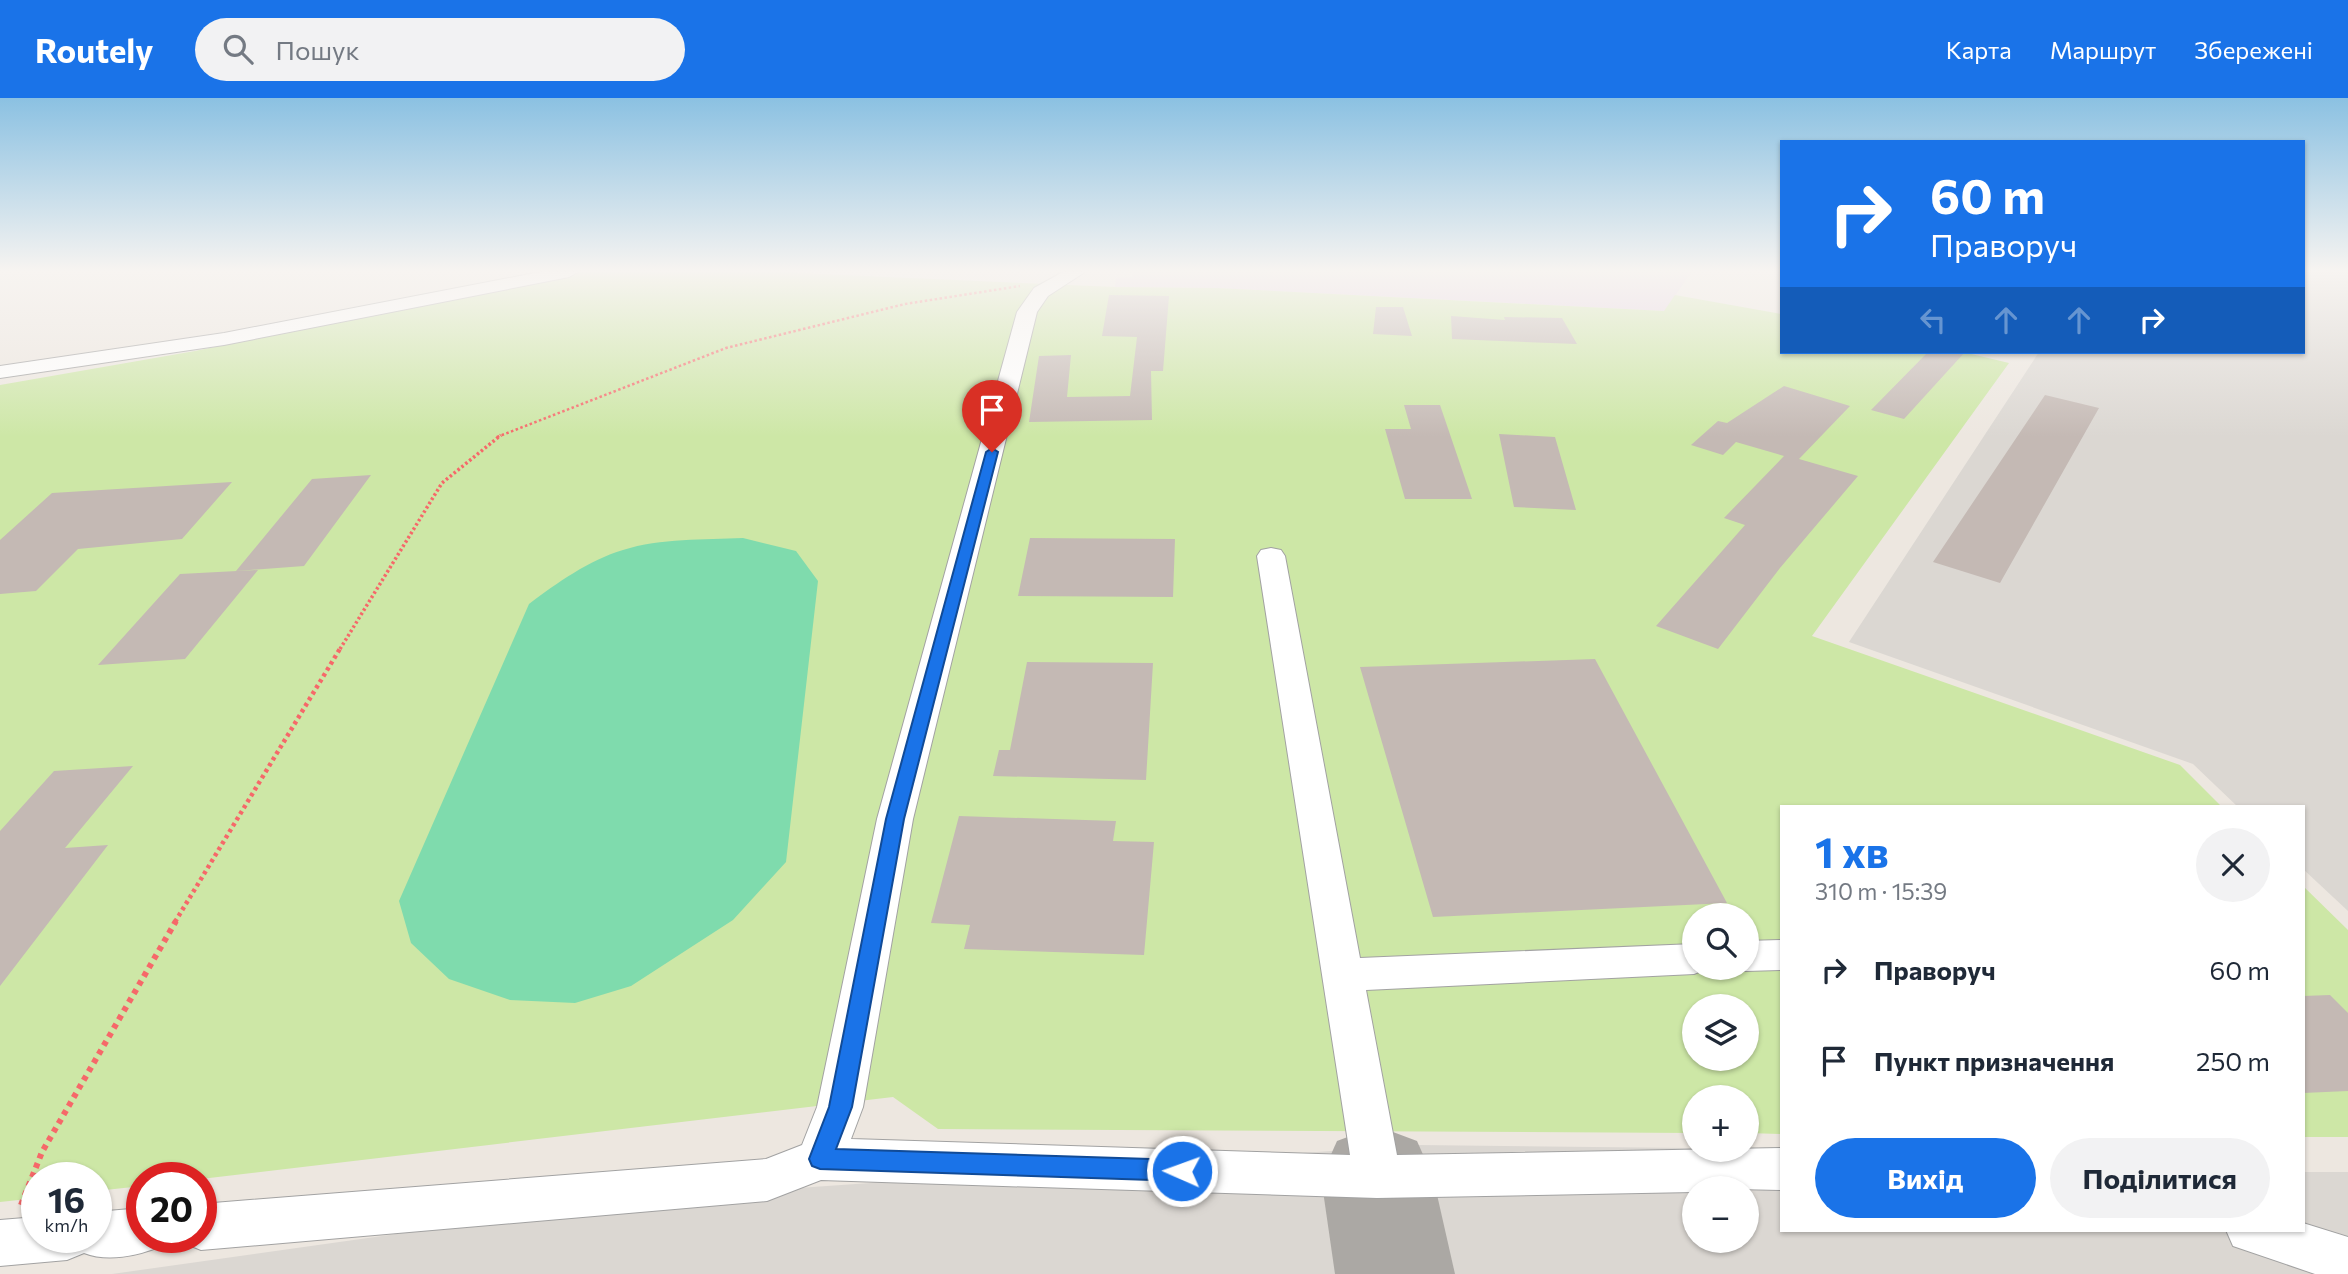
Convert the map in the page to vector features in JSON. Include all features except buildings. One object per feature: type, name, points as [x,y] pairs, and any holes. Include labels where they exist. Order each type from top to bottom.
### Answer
[{"type":"street","points":[[0,372],[224,339],[286,327]]},
{"type":"street","points":[[820,1159],[841,1107],[895,819],[1023,327]]},
{"type":"street","points":[[1270,556],[1377,1177]]},
{"type":"street","points":[[1759,956],[1780,955]]},
{"type":"street","points":[[1342,975],[1682,960]]},
{"type":"street","points":[[217,1226],[767,1180],[820,1159],[1377,1177],[1780,1169]]},
{"type":"street","points":[[2256,1232],[2348,1261]]},
{"type":"street","points":[[2,1246],[21,1243]]},
{"type":"path","points":[[2,1246],[42,1152],[206,867],[442,483],[497,437],[726,348],[812,327]]},
{"type":"shaded area","points":[[2305,327],[2348,327],[2348,911],[2305,871],[2305,805],[2236,805],[2193,764],[1849,642],[2038,354],[2305,354]]},
{"type":"shaded area","points":[[1418,1145],[1682,1148],[1682,1162],[1759,1162],[1759,1149],[1780,1149],[1780,1232],[2305,1232],[2305,1172],[2348,1172],[2348,1274],[112,1274],[652,1198]]},
{"type":"green space","points":[[309,327],[1780,327],[1780,354],[1971,354],[2009,363],[1812,636],[2180,765],[2220,805],[1780,805],[1780,1134],[1759,1133],[1759,1085],[1682,1085],[1682,1133],[938,1129],[893,1097],[217,1177],[217,1162],[126,1162],[126,1188],[112,1189],[112,1162],[21,1162],[21,1200],[0,1202],[0,385],[195,351]]},
{"type":"green space","points":[[743,538],[796,551],[818,581],[786,862],[733,920],[631,986],[575,1003],[510,1000],[449,979],[411,943],[399,901],[529,604],[562,580],[610,554],[667,541]]},
{"type":"green space","points":[[2305,888],[2348,930],[2348,1137],[2305,1137]]},
{"type":"taxiway","points":[[1377,1177],[1395,1274]]},
{"type":"route","points":[[992,452],[895,819],[841,1107],[820,1159],[1182,1171]]}]
